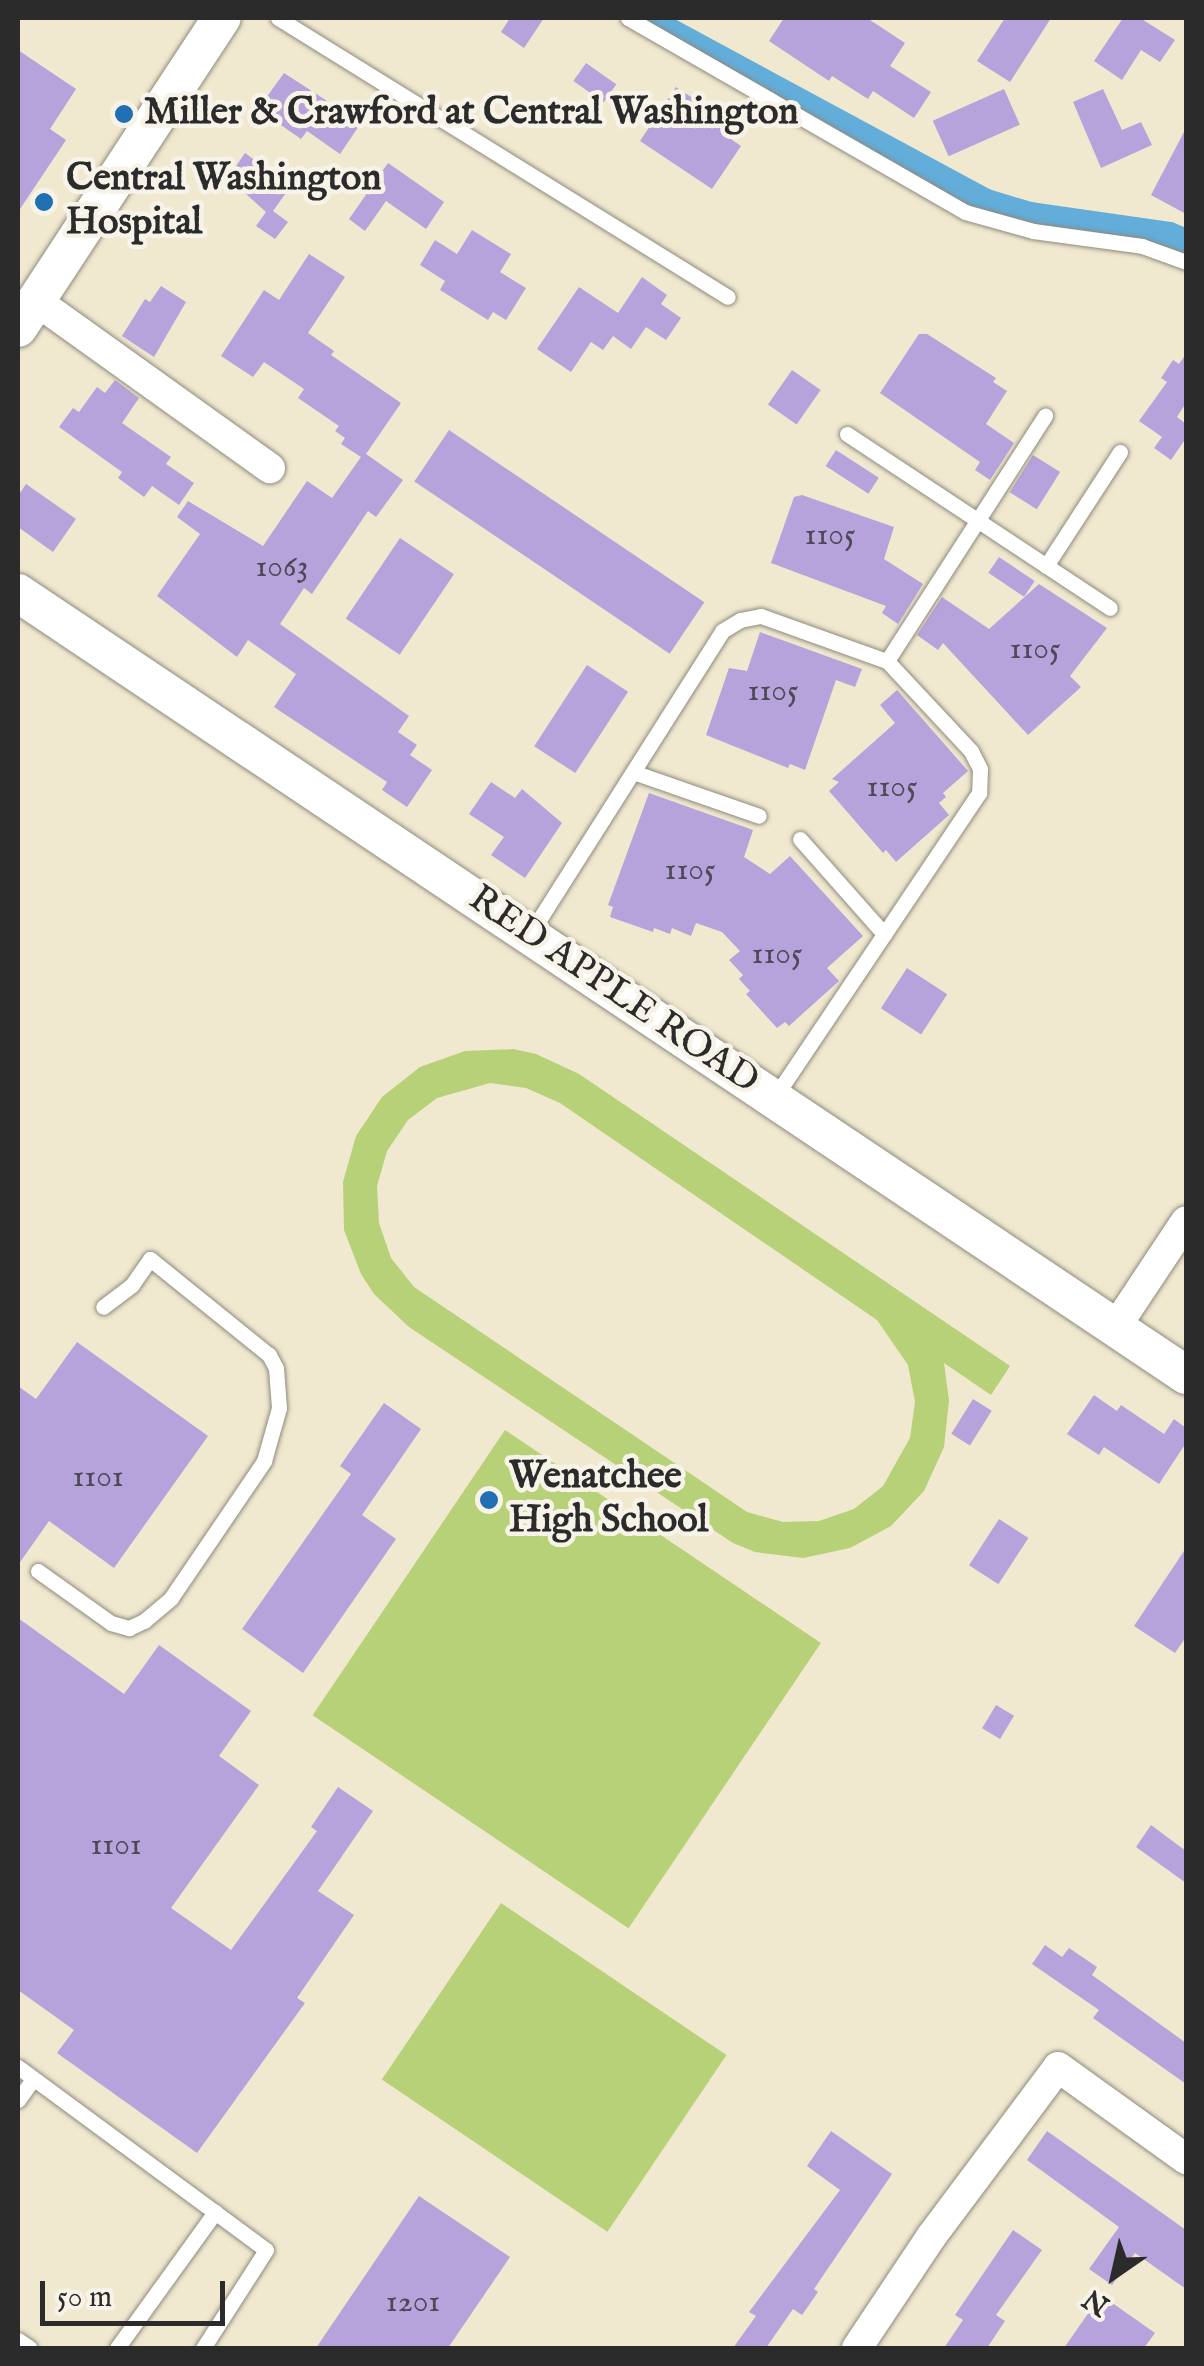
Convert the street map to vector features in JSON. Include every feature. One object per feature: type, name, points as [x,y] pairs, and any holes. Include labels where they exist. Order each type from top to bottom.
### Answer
[{"type":"street","points":[[222,18],[26,314],[270,468]]},
{"type":"street","name":"RED APPLE ROAD","points":[[25,595],[1186,1375]]},
{"type":"street","points":[[1116,1328],[1186,1221]]},
{"type":"street","points":[[857,2348],[931,2237],[1058,2067],[1186,2159]]},
{"type":"lane","points":[[278,18],[728,297]]},
{"type":"lane","points":[[628,18],[965,212],[1032,231],[1142,246],[1186,262]]},
{"type":"lane","points":[[887,662],[1045,416]]},
{"type":"lane","points":[[847,434],[1110,608]]},
{"type":"lane","points":[[1046,566],[1120,452]]},
{"type":"lane","points":[[529,934],[722,631],[740,620],[760,616],[887,662],[971,750],[980,769],[980,793],[773,1098]]},
{"type":"lane","points":[[633,772],[759,816]]},
{"type":"lane","points":[[800,839],[884,934]]},
{"type":"lane","points":[[38,1571],[112,1623],[129,1628],[144,1620],[170,1598],[264,1461],[279,1408],[276,1368],[269,1356],[150,1259],[132,1285],[103,1307]]},
{"type":"lane","points":[[18,2068],[266,2250],[202,2348]]},
{"type":"lane","points":[[18,2100],[33,2079]]},
{"type":"lane","points":[[118,2348],[215,2212]]},
{"type":"lane","points":[[18,2340],[30,2348]]},
{"type":"green space","points":[[513,1049],[536,1054],[579,1074],[1010,1366],[991,1395],[944,1363],[949,1400],[944,1447],[924,1491],[891,1526],[850,1548],[803,1558],[755,1552],[733,1543],[409,1327],[374,1294],[361,1274],[344,1230],[343,1182],[356,1136],[382,1097],[420,1067],[465,1051]],"holes":[[[490,1083],[526,1088],[560,1103],[877,1320],[908,1365],[915,1402],[910,1438],[883,1486],[854,1509],[819,1521],[783,1522],[747,1512],[414,1287],[391,1258],[379,1223],[377,1186],[387,1151],[408,1120],[437,1098]]]},
{"type":"green space","points":[[505,1430],[821,1643],[629,1928],[313,1715]]},
{"type":"green space","points":[[501,1903],[726,2055],[607,2232],[382,2080]]},
{"type":"building","points":[[510,18],[544,18],[524,48],[501,32]]},
{"type":"building","points":[[784,18],[867,18],[905,43],[890,66],[931,92],[914,118],[873,91],[868,99],[832,76],[829,81],[769,41]]},
{"type":"building","points":[[1005,18],[1051,18],[1010,82],[977,61]]},
{"type":"building","points":[[1123,18],[1140,18],[1175,40],[1160,62],[1141,50],[1122,80],[1094,61]]},
{"type":"building","points":[[18,50],[76,89],[50,129],[66,140],[18,212]]},
{"type":"building","points":[[586,63],[616,84],[604,102],[573,81]]},
{"type":"building","points":[[284,73],[361,123],[340,154],[307,131],[301,139],[258,109]]},
{"type":"building","points":[[676,87],[729,122],[722,133],[741,146],[712,189],[640,141]]},
{"type":"building","points":[[1004,89],[1020,125],[949,156],[933,121]]},
{"type":"building","points":[[1103,89],[1122,130],[1141,122],[1152,145],[1101,168],[1073,102]]},
{"type":"building","points":[[1186,128],[1186,214],[1151,195]]},
{"type":"building","points":[[245,153],[291,186],[273,211],[288,222],[275,239],[256,226],[266,212],[228,178]]},
{"type":"building","points":[[388,163],[444,202],[426,229],[386,201],[365,231],[349,219]]},
{"type":"building","points":[[472,230],[511,254],[500,272],[526,288],[506,320],[493,312],[488,320],[440,290],[445,281],[420,265],[435,240],[457,254]]},
{"type":"building","points":[[309,254],[345,277],[308,333],[334,351],[331,355],[401,403],[366,454],[403,480],[376,517],[368,511],[312,594],[304,588],[280,624],[409,716],[398,732],[417,745],[410,755],[432,770],[407,807],[382,790],[387,782],[274,707],[296,674],[248,640],[237,657],[157,596],[200,534],[177,517],[188,501],[263,546],[307,481],[332,498],[361,457],[341,444],[345,438],[335,431],[339,426],[298,398],[304,389],[264,362],[253,377],[221,356],[264,290],[279,300]]},
{"type":"building","points":[[642,277],[667,295],[661,304],[681,318],[666,340],[646,327],[631,349],[613,336],[603,350],[591,342],[571,372],[537,349],[579,287],[618,313]]},
{"type":"building","points":[[161,286],[186,302],[154,357],[122,336],[145,299],[150,302]]},
{"type":"building","points":[[919,334],[927,334],[996,378],[993,382],[1007,391],[986,424],[1014,443],[990,480],[975,470],[980,462],[880,393]]},
{"type":"building","points":[[1186,354],[1186,403],[1177,417],[1186,424],[1186,438],[1171,460],[1154,448],[1162,437],[1139,421],[1167,382],[1161,378],[1173,360],[1179,364]]},
{"type":"building","points":[[792,370],[821,390],[797,424],[768,404]]},
{"type":"building","points":[[115,380],[139,398],[122,423],[171,457],[166,464],[194,483],[179,505],[152,486],[144,497],[118,478],[122,472],[59,427],[73,408],[79,412],[97,387],[105,393]]},
{"type":"building","points":[[449,430],[704,602],[670,654],[414,481]]},
{"type":"building","points":[[836,450],[879,478],[868,494],[826,466]]},
{"type":"building","points":[[1033,455],[1060,472],[1037,509],[1010,492]]},
{"type":"building","points":[[26,484],[76,519],[53,552],[18,527],[18,496]]},
{"type":"building","points":[[802,495],[894,527],[884,559],[923,584],[898,624],[882,613],[886,606],[771,563],[794,497]]},
{"type":"building","points":[[400,538],[454,574],[400,655],[346,618]]},
{"type":"building","points":[[999,557],[1035,581],[1024,597],[988,573]]},
{"type":"building","points":[[1039,584],[1107,628],[1070,676],[1081,687],[1028,735],[943,643],[938,650],[917,635],[942,597],[989,629]]},
{"type":"building","points":[[760,632],[862,669],[855,687],[836,680],[805,770],[790,764],[788,768],[706,735],[729,668],[747,671]]},
{"type":"building","points":[[587,665],[628,692],[575,773],[534,746]]},
{"type":"building","points":[[897,690],[968,771],[943,793],[946,797],[939,803],[949,815],[896,862],[886,850],[883,853],[829,791],[839,782],[832,779],[895,723],[880,705]]},
{"type":"building","points":[[491,782],[515,798],[522,789],[562,823],[525,878],[491,855],[504,837],[469,814]]},
{"type":"building","points":[[649,793],[753,830],[744,857],[770,874],[790,856],[863,936],[827,968],[839,981],[789,1026],[785,1022],[777,1028],[746,994],[750,991],[739,979],[743,975],[729,960],[740,951],[722,932],[696,923],[691,936],[672,928],[670,934],[654,928],[653,932],[610,917],[613,907],[608,905]]},
{"type":"building","points":[[907,968],[947,994],[921,1034],[881,1008]]},
{"type":"building","points":[[77,1342],[208,1436],[114,1568],[49,1521],[18,1565],[18,1386],[36,1399]]},
{"type":"building","points":[[1094,1395],[1117,1411],[1121,1405],[1164,1434],[1174,1419],[1186,1428],[1186,1443],[1159,1484],[1104,1447],[1099,1455],[1067,1434]]},
{"type":"building","points":[[973,1399],[992,1411],[970,1445],[951,1434]]},
{"type":"building","points":[[384,1403],[421,1429],[362,1515],[396,1539],[303,1673],[242,1629],[351,1474],[340,1466]]},
{"type":"building","points":[[999,1519],[1028,1538],[998,1584],[969,1565]]},
{"type":"building","points":[[1186,1548],[1186,1637],[1175,1653],[1134,1626]]},
{"type":"building","points":[[18,1618],[124,1694],[159,1645],[251,1711],[219,1756],[259,1785],[171,1908],[231,1950],[317,1831],[311,1827],[338,1787],[373,1811],[318,1891],[354,1915],[297,1998],[305,2003],[197,2153],[57,2053],[74,2030],[18,1990]]},
{"type":"building","points":[[996,1705],[1014,1716],[1000,1739],[982,1728]]},
{"type":"building","points":[[1151,1825],[1186,1851],[1186,1883],[1136,1847]]},
{"type":"building","points":[[1045,1945],[1062,1957],[1069,1948],[1097,1967],[1092,1975],[1186,2043],[1186,2084],[1093,2018],[1099,2010],[1032,1964]]},
{"type":"building","points":[[831,2131],[892,2174],[814,2289],[818,2292],[802,2315],[793,2309],[766,2348],[733,2348],[756,2316],[749,2312],[840,2190],[807,2166]]},
{"type":"building","points":[[1047,2131],[1186,2230],[1186,2289],[1135,2253],[1112,2285],[1089,2269],[1119,2227],[1027,2160]]},
{"type":"building","points":[[419,2196],[510,2257],[448,2348],[316,2348]]},
{"type":"building","points":[[1013,2230],[1042,2250],[996,2315],[1005,2321],[987,2348],[944,2348],[963,2320],[955,2315]]},
{"type":"building","points":[[1101,2295],[1155,2333],[1144,2348],[1064,2348]]},
{"type":"waterway","points":[[647,18],[986,201],[1029,214],[1169,234],[1186,241]]},
{"type":"place","name":"Miller & Crawford at Central Washington","points":[[124,114]]},
{"type":"place","name":"Central Washington Hospital","points":[[44,202]]},
{"type":"place","name":"Wenatchee High School","points":[[489,1500]]}]
